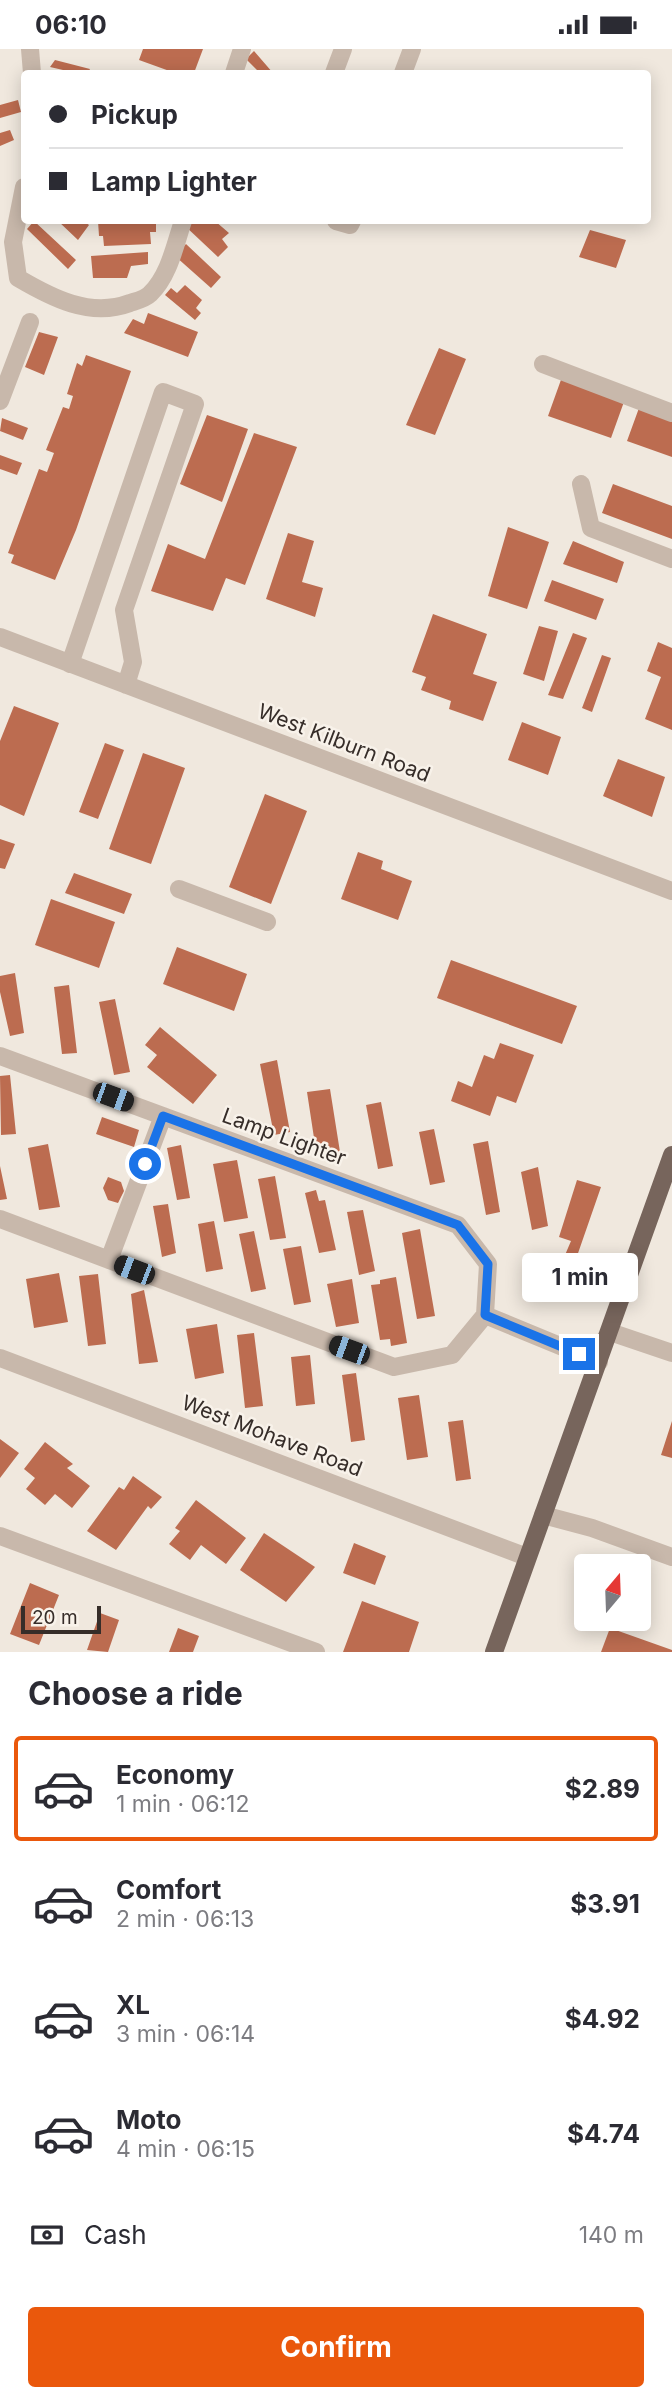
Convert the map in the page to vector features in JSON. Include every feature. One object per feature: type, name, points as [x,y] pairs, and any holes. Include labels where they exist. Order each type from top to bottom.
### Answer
[{"type":"main road","points":[[494,1652],[671,1161]]},
{"type":"street","points":[[30,49],[32,70]]},
{"type":"street","points":[[235,70],[242,49]]},
{"type":"street","points":[[335,70],[343,49]]},
{"type":"street","points":[[404,70],[412,49]]},
{"type":"street","points":[[21,202],[13,242],[18,278],[48,295],[85,308],[116,308],[149,296],[166,270],[182,224]]},
{"type":"street","points":[[0,401],[30,322]]},
{"type":"street","points":[[543,364],[672,413]]},
{"type":"street","points":[[70,664],[163,393],[195,404],[124,610],[133,662],[126,685]]},
{"type":"street","points":[[581,484],[591,528],[672,559]]},
{"type":"street","name":"West Kilburn Road","points":[[0,637],[672,891]]},
{"type":"street","points":[[179,889],[267,922]]},
{"type":"street","name":"Lamp Lighter","points":[[0,1056],[458,1225],[488,1264],[485,1315]]},
{"type":"street","points":[[109,1260],[163,1116]]},
{"type":"street","points":[[0,1219],[394,1367],[452,1355],[485,1315],[599,1362]]},
{"type":"street","points":[[610,1332],[672,1353]]},
{"type":"street","name":"West Mohave Road","points":[[0,1358],[527,1557]]},
{"type":"street","points":[[543,1515],[592,1528],[672,1557]]},
{"type":"street","points":[[0,1536],[316,1652]]},
{"type":"building","points":[[143,49],[203,49],[195,70],[167,70],[139,60]]},
{"type":"building","points":[[254,51],[270,70],[257,70],[246,59]]},
{"type":"building","points":[[55,60],[90,69],[63,70],[50,67]]},
{"type":"building","points":[[18,100],[21,112],[0,118],[0,105]]},
{"type":"building","points":[[10,130],[14,140],[0,146],[0,133]]},
{"type":"building","points":[[31,224],[37,224],[76,260],[68,269],[27,229]]},
{"type":"building","points":[[61,224],[89,225],[78,240]]},
{"type":"building","points":[[98,224],[156,224],[156,232],[150,232],[151,244],[104,246],[103,236],[99,236]]},
{"type":"building","points":[[218,224],[229,233],[222,239],[228,247],[218,257],[184,225]]},
{"type":"building","points":[[590,230],[626,240],[616,268],[579,257]]},
{"type":"building","points":[[186,244],[221,277],[211,288],[175,256]]},
{"type":"building","points":[[148,252],[148,264],[131,266],[127,278],[93,278],[91,256]]},
{"type":"building","points":[[185,285],[202,300],[196,308],[201,313],[195,320],[165,295],[171,288],[177,293]]},
{"type":"building","points":[[148,313],[198,332],[188,357],[124,333],[133,319],[144,324]]},
{"type":"building","points":[[39,332],[58,337],[44,375],[25,367]]},
{"type":"building","points":[[439,348],[466,359],[435,435],[406,425]]},
{"type":"building","points":[[86,355],[131,371],[76,530],[55,580],[11,563],[14,555],[8,553],[39,469],[47,472],[54,453],[46,450],[63,407],[69,409],[73,396],[67,394],[77,363],[82,366]]},
{"type":"building","points":[[562,377],[625,399],[611,438],[548,416]]},
{"type":"building","points":[[639,408],[672,420],[672,457],[627,441]]},
{"type":"building","points":[[207,415],[248,429],[222,502],[180,484]]},
{"type":"building","points":[[2,418],[28,428],[23,440],[0,431]]},
{"type":"building","points":[[254,433],[297,447],[245,585],[226,578],[213,611],[151,591],[168,544],[205,559]]},
{"type":"building","points":[[0,455],[22,463],[17,475],[0,469]]},
{"type":"building","points":[[613,484],[672,506],[672,539],[602,513]]},
{"type":"building","points":[[508,527],[549,542],[527,609],[488,596]]},
{"type":"building","points":[[288,533],[314,541],[302,582],[323,588],[315,617],[266,599]]},
{"type":"building","points":[[573,541],[624,562],[617,583],[563,564]]},
{"type":"building","points":[[552,580],[604,599],[596,620],[544,601]]},
{"type":"building","points":[[433,614],[487,634],[473,674],[497,682],[483,721],[449,709],[451,701],[421,690],[426,677],[412,672]]},
{"type":"building","points":[[539,626],[558,631],[544,681],[523,674]]},
{"type":"building","points":[[573,633],[587,638],[563,699],[548,695]]},
{"type":"building","points":[[658,642],[672,648],[672,730],[645,719],[661,677],[647,671]]},
{"type":"building","points":[[602,655],[611,658],[592,712],[582,708]]},
{"type":"building","points":[[14,706],[59,723],[24,816],[0,805],[0,741]]},
{"type":"building","points":[[522,722],[561,737],[548,775],[508,760]]},
{"type":"building","points":[[105,743],[124,750],[98,819],[79,812]]},
{"type":"building","points":[[143,753],[185,768],[151,864],[109,849]]},
{"type":"building","points":[[618,759],[665,777],[652,817],[603,796]]},
{"type":"building","points":[[265,794],[307,811],[271,904],[229,887]]},
{"type":"building","points":[[0,839],[15,844],[5,869],[0,868]]},
{"type":"building","points":[[358,852],[383,861],[381,869],[412,881],[398,920],[341,899]]},
{"type":"building","points":[[74,873],[132,894],[124,914],[65,893]]},
{"type":"building","points":[[51,899],[115,922],[99,968],[35,945]]},
{"type":"building","points":[[177,947],[247,974],[234,1011],[163,984]]},
{"type":"building","points":[[451,960],[577,1006],[562,1044],[437,998]]},
{"type":"building","points":[[15,973],[24,1033],[10,1036],[0,992],[0,976]]},
{"type":"building","points":[[69,985],[77,1053],[62,1054],[54,987]]},
{"type":"building","points":[[115,999],[130,1072],[114,1075],[99,1002]]},
{"type":"building","points":[[160,1027],[217,1075],[193,1104],[147,1067],[157,1055],[145,1045]]},
{"type":"building","points":[[500,1043],[534,1055],[516,1103],[497,1096],[490,1116],[451,1101],[458,1081],[472,1087],[484,1055],[494,1059]]},
{"type":"building","points":[[277,1060],[290,1132],[274,1135],[260,1064]]},
{"type":"building","points":[[10,1075],[16,1134],[1,1135],[0,1076]]},
{"type":"building","points":[[330,1089],[340,1152],[329,1154],[328,1149],[316,1151],[307,1092]]},
{"type":"building","points":[[381,1102],[393,1166],[378,1169],[366,1105]]},
{"type":"building","points":[[102,1117],[139,1130],[134,1147],[96,1134]]},
{"type":"building","points":[[434,1129],[445,1182],[430,1185],[419,1132]]},
{"type":"building","points":[[488,1141],[500,1212],[486,1215],[473,1144]]},
{"type":"building","points":[[48,1144],[60,1207],[39,1210],[28,1148]]},
{"type":"building","points":[[181,1145],[190,1198],[177,1200],[167,1148]]},
{"type":"building","points":[[237,1160],[248,1218],[224,1222],[213,1164]]},
{"type":"building","points":[[0,1166],[7,1199],[0,1200]]},
{"type":"building","points":[[538,1167],[548,1226],[532,1230],[521,1172]]},
{"type":"building","points":[[275,1176],[286,1238],[270,1240],[258,1179]]},
{"type":"building","points":[[108,1177],[121,1182],[124,1191],[118,1203],[108,1200],[103,1188]]},
{"type":"building","points":[[577,1180],[601,1187],[576,1259],[565,1255],[571,1241],[559,1237]]},
{"type":"building","points":[[316,1190],[319,1201],[325,1200],[336,1250],[319,1253],[305,1193]]},
{"type":"building","points":[[168,1204],[176,1253],[162,1257],[153,1206]]},
{"type":"building","points":[[363,1210],[375,1271],[359,1275],[347,1212]]},
{"type":"building","points":[[214,1221],[223,1269],[206,1272],[198,1224]]},
{"type":"building","points":[[420,1229],[435,1316],[417,1319],[402,1233]]},
{"type":"building","points":[[254,1231],[266,1289],[251,1292],[239,1234]]},
{"type":"building","points":[[301,1246],[311,1302],[294,1305],[283,1249]]},
{"type":"building","points":[[59,1273],[68,1322],[34,1328],[26,1279]]},
{"type":"building","points":[[98,1274],[106,1344],[88,1346],[79,1276]]},
{"type":"building","points":[[396,1277],[407,1343],[391,1346],[390,1339],[380,1340],[371,1285]]},
{"type":"building","points":[[352,1279],[359,1323],[336,1327],[327,1284]]},
{"type":"building","points":[[144,1290],[158,1362],[139,1364],[131,1294]]},
{"type":"building","points":[[217,1324],[224,1373],[195,1379],[186,1329]]},
{"type":"building","points":[[254,1333],[263,1406],[245,1408],[237,1335]]},
{"type":"building","points":[[310,1355],[315,1404],[296,1406],[291,1357]]},
{"type":"building","points":[[356,1373],[365,1440],[351,1442],[342,1375]]},
{"type":"building","points":[[419,1395],[428,1457],[407,1460],[398,1398]]},
{"type":"building","points":[[463,1420],[471,1479],[456,1481],[448,1422]]},
{"type":"building","points":[[672,1421],[672,1458],[661,1455]]},
{"type":"building","points":[[0,1439],[19,1453],[0,1478]]},
{"type":"building","points":[[45,1442],[73,1464],[67,1468],[90,1486],[72,1508],[55,1494],[45,1505],[26,1489],[35,1478],[24,1469]]},
{"type":"building","points":[[133,1476],[162,1497],[151,1509],[148,1506],[116,1550],[87,1531],[119,1487],[124,1490]]},
{"type":"building","points":[[196,1500],[246,1538],[226,1564],[201,1545],[190,1560],[169,1544],[180,1531],[175,1528]]},
{"type":"building","points":[[264,1533],[315,1567],[286,1602],[240,1570]]},
{"type":"building","points":[[354,1543],[386,1556],[375,1585],[343,1573]]},
{"type":"building","points":[[30,1583],[59,1595],[39,1645],[10,1634]]},
{"type":"building","points":[[362,1601],[419,1622],[409,1652],[343,1652]]},
{"type":"building","points":[[100,1613],[119,1620],[108,1652],[87,1650]]},
{"type":"building","points":[[178,1628],[199,1636],[193,1652],[169,1652]]},
{"type":"building","points":[[609,1631],[618,1631],[672,1650],[672,1652],[601,1652]]},
{"type":"route","points":[[145,1164],[163,1116],[458,1225],[488,1264],[485,1315],[579,1354]]}]
